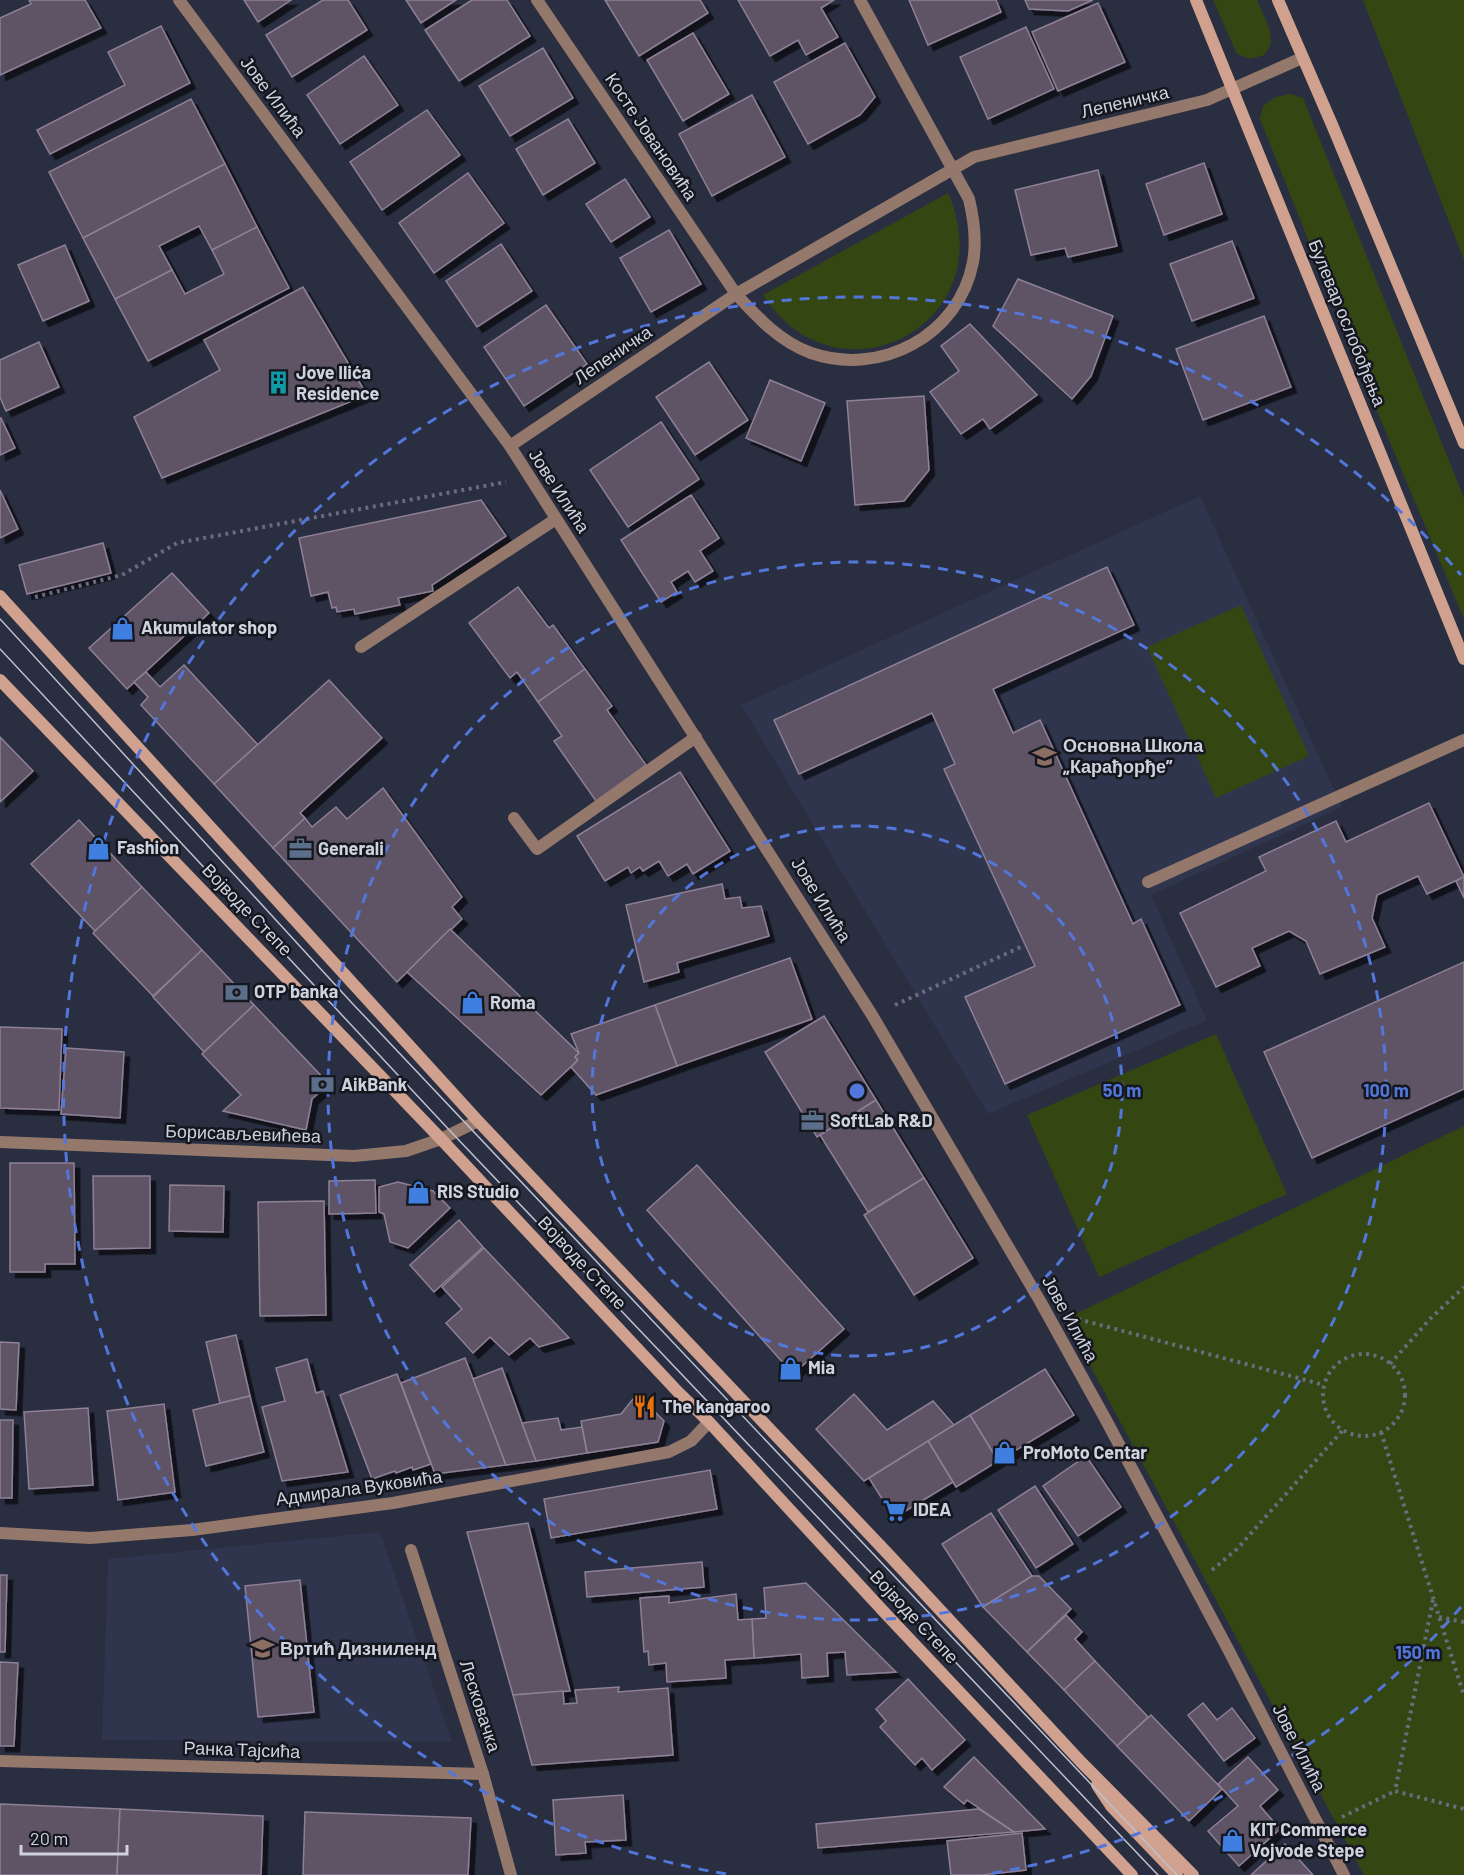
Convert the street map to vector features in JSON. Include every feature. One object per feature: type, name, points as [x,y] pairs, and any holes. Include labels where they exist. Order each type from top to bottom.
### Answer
[{"type":"main road","name":"Булевар ослобођења","points":[[1196,0],[1464,659]]},
{"type":"main road","points":[[1278,0],[1464,443]]},
{"type":"main road","name":"Војводе Степе","points":[[0,596],[478,1121],[905,1572],[1081,1762],[1193,1875]]},
{"type":"main road","name":"Војводе Степе","points":[[0,680],[441,1139],[1132,1875]]},
{"type":"main road","name":"Војводе Степе","points":[[1081,1762],[1111,1806],[1177,1875]]},
{"type":"street","name":"Јове Илића","points":[[179,0],[510,446],[872,1015],[1045,1310],[1194,1586],[1344,1875]]},
{"type":"street","name":"Косте Јовановића","points":[[537,0],[736,294]]},
{"type":"street","points":[[736,294],[772,331],[809,353],[840,360],[872,360],[893,354],[930,334],[958,302],[967,283],[973,262],[975,241],[974,219],[969,199],[860,0]]},
{"type":"street","name":"Лепеничка","points":[[510,446],[736,294],[952,168],[997,151],[1207,100],[1302,58]]},
{"type":"street","points":[[361,647],[556,519]]},
{"type":"street","points":[[514,818],[537,849],[696,737]]},
{"type":"street","points":[[1148,882],[1464,740]]},
{"type":"street","name":"Борисављевићева","points":[[0,1142],[354,1156],[406,1151],[441,1139],[478,1121]]},
{"type":"street","name":"Адмирала Вуковића","points":[[0,1533],[90,1538],[124,1536],[192,1530],[393,1503],[669,1452],[691,1441],[709,1422]]},
{"type":"street","name":"Лесковачка","points":[[411,1550],[483,1774],[511,1875]]},
{"type":"street","name":"Ранка Тајсића","points":[[0,1761],[483,1774]]},
{"type":"path","points":[[25,600],[122,574],[177,543],[530,478]]},
{"type":"path","points":[[872,1015],[1025,945]]},
{"type":"path","points":[[1390,1364],[1430,1319],[1464,1287]]},
{"type":"path","points":[[1045,1310],[1324,1385]]},
{"type":"path","points":[[1351,1356],[1378,1357],[1390,1364],[1399,1375],[1404,1388],[1404,1401],[1400,1415],[1391,1426],[1381,1432],[1361,1436],[1343,1430],[1333,1422],[1326,1411],[1323,1398],[1324,1385],[1329,1373],[1351,1356]]},
{"type":"path","points":[[1194,1586],[1237,1549],[1343,1430]]},
{"type":"path","points":[[1381,1432],[1464,1696]]},
{"type":"path","points":[[1395,1791],[1433,1599]]},
{"type":"path","points":[[1438,1617],[1464,1622]]},
{"type":"path","points":[[1320,1828],[1395,1791],[1464,1809]]},
{"type":"shaded area","name":"Основна Школа „Карађорђе”","points":[[1200,496],[1342,807],[1151,895],[1207,1020],[988,1114],[741,705]]},
{"type":"shaded area","name":"Вртић Дизниленд","points":[[380,1532],[452,1742],[102,1740],[108,1559]]},
{"type":"green space","points":[[1213,0],[1257,0],[1271,35],[1269,49],[1264,55],[1250,59],[1237,54]]},
{"type":"green space","points":[[1363,0],[1464,0],[1464,260]]},
{"type":"green space","points":[[1291,94],[1303,98],[1464,498],[1464,619],[1367,387],[1260,119],[1263,106],[1276,97]]},
{"type":"green space","points":[[948,193],[960,239],[954,280],[935,313],[905,336],[870,348],[832,347],[795,329],[763,295]]},
{"type":"green space","points":[[1241,605],[1309,756],[1216,798],[1147,647]]},
{"type":"green space","points":[[1216,1034],[1287,1194],[1099,1277],[1027,1115]]},
{"type":"green space","points":[[1464,1126],[1464,1875],[1364,1875],[1065,1319]]},
{"type":"building","points":[[29,0],[85,0],[101,28],[0,75],[0,18],[31,4]]},
{"type":"building","points":[[244,0],[291,0],[258,22]]},
{"type":"building","points":[[323,0],[348,0],[367,30],[292,77],[266,35]]},
{"type":"building","points":[[406,0],[456,0],[421,23]]},
{"type":"building","points":[[472,0],[507,0],[530,36],[459,81],[425,30]]},
{"type":"building","points":[[605,0],[700,0],[708,13],[639,56]]},
{"type":"building","points":[[738,0],[834,0],[821,8],[838,37],[806,55],[798,40],[770,56]]},
{"type":"building","points":[[909,0],[996,0],[1001,12],[928,45]]},
{"type":"building","points":[[1025,0],[1093,0],[1068,11],[1029,9]]},
{"type":"building","points":[[1098,3],[1125,62],[1058,91],[1032,32]]},
{"type":"building","points":[[161,26],[190,83],[50,154],[37,130],[125,85],[108,52]]},
{"type":"building","points":[[1026,27],[1054,89],[988,119],[960,57]]},
{"type":"building","points":[[693,33],[729,94],[683,121],[647,60]]},
{"type":"building","points":[[845,43],[875,97],[860,115],[808,144],[774,82]]},
{"type":"building","points":[[543,48],[573,98],[510,136],[479,86]]},
{"type":"building","points":[[364,56],[398,105],[340,144],[307,95]]},
{"type":"building","points":[[752,95],[785,157],[712,196],[679,134]]},
{"type":"building","points":[[191,99],[225,164],[83,238],[49,172]]},
{"type":"building","points":[[427,110],[460,155],[382,210],[350,162]]},
{"type":"building","points":[[568,119],[595,163],[543,195],[516,149]]},
{"type":"building","points":[[1204,163],[1222,214],[1164,235],[1146,184]]},
{"type":"building","points":[[225,164],[257,227],[212,250],[199,226],[159,246],[172,270],[115,299],[83,238]]},
{"type":"building","points":[[1098,170],[1117,246],[1068,257],[1065,248],[1031,255],[1015,190]]},
{"type":"building","points":[[468,173],[504,223],[434,273],[399,223]]},
{"type":"building","points":[[625,179],[650,217],[611,242],[586,204]]},
{"type":"building","points":[[257,227],[289,288],[148,361],[115,299],[172,270],[185,294],[224,274],[212,250]]},
{"type":"building","points":[[669,230],[701,284],[651,312],[620,258]]},
{"type":"building","points":[[1232,241],[1254,298],[1192,321],[1170,264]]},
{"type":"building","points":[[501,244],[532,291],[477,327],[446,281]]},
{"type":"building","points":[[65,245],[89,301],[43,321],[18,265]]},
{"type":"building","points":[[1018,279],[1113,316],[1091,376],[1072,399],[993,326]]},
{"type":"building","name":"Jove Ilića Residence","points":[[303,287],[367,395],[162,478],[134,417],[220,370],[204,340]]},
{"type":"building","points":[[546,305],[587,364],[524,406],[484,347]]},
{"type":"building","points":[[1264,316],[1291,387],[1203,420],[1176,349]]},
{"type":"building","points":[[970,324],[1037,395],[990,429],[983,419],[961,434],[930,392],[959,371],[941,346]]},
{"type":"building","points":[[39,342],[59,387],[6,411],[0,397],[0,360]]},
{"type":"building","points":[[709,362],[748,420],[695,455],[656,397]]},
{"type":"building","points":[[770,380],[825,403],[801,461],[746,438]]},
{"type":"building","points":[[924,396],[929,470],[904,501],[855,505],[847,401]]},
{"type":"building","points":[[0,418],[15,448],[0,455]]},
{"type":"building","points":[[661,422],[699,479],[628,527],[590,470]]},
{"type":"building","points":[[0,490],[18,529],[0,538]]},
{"type":"building","points":[[691,495],[719,538],[700,551],[713,571],[695,582],[688,571],[671,582],[677,592],[661,602],[621,540]]},
{"type":"building","points":[[481,500],[506,536],[432,585],[433,591],[398,598],[400,605],[355,614],[354,609],[337,612],[336,607],[332,608],[328,592],[311,596],[299,538]]},
{"type":"building","points":[[103,543],[111,573],[27,594],[19,565]]},
{"type":"building","points":[[1107,567],[1134,625],[993,689],[1013,733],[1040,720],[1133,924],[1141,919],[1180,1005],[1005,1084],[965,997],[1035,966],[944,769],[955,764],[932,713],[799,774],[774,720]]},
{"type":"building","points":[[172,573],[209,613],[127,689],[89,648]]},
{"type":"building","points":[[518,587],[549,628],[553,625],[585,669],[538,702],[517,672],[510,678],[469,623]]},
{"type":"building","points":[[184,665],[258,745],[214,784],[141,705],[148,697],[134,682],[146,672],[160,687]]},
{"type":"building","points":[[585,669],[612,706],[607,710],[646,765],[596,801],[554,741],[562,736],[538,702]]},
{"type":"building","points":[[329,680],[382,738],[300,813],[305,818],[273,848],[214,784]]},
{"type":"building","points":[[0,737],[33,771],[0,802]]},
{"type":"building","points":[[680,772],[730,851],[693,874],[687,864],[668,876],[659,861],[643,871],[640,867],[631,873],[628,867],[605,881],[577,836]]},
{"type":"building","points":[[383,788],[462,897],[452,907],[462,919],[397,982],[273,848],[305,818],[312,827],[336,807],[347,819]]},
{"type":"building","points":[[1429,803],[1464,877],[1427,894],[1418,876],[1377,895],[1372,918],[1385,947],[1320,974],[1306,941],[1289,931],[1252,948],[1260,966],[1216,987],[1180,913],[1266,871],[1259,857],[1336,821],[1346,842]]},
{"type":"building","points":[[79,820],[142,887],[95,931],[31,864]]},
{"type":"building","points":[[1464,877],[1464,898],[1456,881]]},
{"type":"building","points":[[722,884],[725,899],[740,897],[742,908],[761,906],[769,936],[677,963],[679,972],[644,982],[626,905]]},
{"type":"building","points":[[142,887],[202,950],[153,996],[93,933]]},
{"type":"building","points":[[450,929],[579,1053],[575,1057],[578,1060],[541,1095],[407,972]]},
{"type":"building","points":[[202,950],[254,1005],[204,1052],[153,997]]},
{"type":"building","points":[[790,958],[812,1019],[677,1066],[655,1005]]},
{"type":"building","points":[[1464,962],[1464,1089],[1312,1158],[1264,1052]]},
{"type":"building","points":[[254,1005],[329,1084],[312,1099],[306,1130],[223,1111],[241,1095],[202,1054]]},
{"type":"building","points":[[655,1005],[677,1066],[596,1095],[571,1067],[578,1060],[575,1057],[579,1053],[571,1034]]},
{"type":"building","points":[[824,1016],[876,1100],[817,1137],[765,1052]]},
{"type":"building","points":[[0,1027],[62,1029],[59,1110],[0,1108]]},
{"type":"building","points":[[66,1048],[124,1052],[120,1118],[61,1114]]},
{"type":"building","points":[[876,1100],[924,1178],[868,1212],[820,1135]]},
{"type":"building","points":[[10,1163],[74,1163],[75,1264],[45,1264],[45,1272],[10,1272]]},
{"type":"building","points":[[697,1165],[844,1329],[793,1374],[647,1210]]},
{"type":"building","points":[[93,1176],[150,1176],[150,1248],[94,1249]]},
{"type":"building","points":[[924,1178],[973,1258],[914,1295],[864,1215]]},
{"type":"building","points":[[375,1180],[376,1213],[329,1214],[329,1181]]},
{"type":"building","points":[[398,1182],[433,1191],[450,1208],[408,1248],[390,1242],[384,1214],[379,1212],[379,1187]]},
{"type":"building","points":[[170,1185],[224,1186],[223,1232],[169,1231]]},
{"type":"building","points":[[324,1201],[326,1315],[260,1316],[258,1202]]},
{"type":"building","points":[[459,1220],[483,1247],[434,1292],[410,1265]]},
{"type":"building","points":[[484,1248],[569,1338],[539,1347],[530,1338],[509,1355],[490,1337],[473,1353],[446,1323],[462,1309],[442,1287]]},
{"type":"building","points":[[236,1335],[250,1396],[220,1403],[206,1342]]},
{"type":"building","points":[[0,1342],[19,1343],[16,1410],[0,1409]]},
{"type":"building","points":[[465,1358],[506,1465],[435,1474],[401,1383]]},
{"type":"building","points":[[307,1359],[316,1393],[323,1391],[348,1472],[282,1481],[262,1407],[285,1401],[276,1368]]},
{"type":"building","points":[[502,1368],[536,1461],[506,1465],[473,1379]]},
{"type":"building","points":[[1045,1369],[1074,1415],[998,1461],[970,1415]]},
{"type":"building","points":[[397,1374],[431,1464],[413,1470],[412,1467],[396,1473],[395,1471],[372,1479],[340,1395]]},
{"type":"building","points":[[637,1394],[664,1421],[658,1442],[587,1453],[581,1421],[621,1414]]},
{"type":"building","points":[[854,1394],[887,1430],[933,1401],[954,1425],[864,1481],[816,1429]]},
{"type":"building","points":[[250,1396],[264,1452],[206,1466],[193,1410]]},
{"type":"building","points":[[164,1404],[175,1492],[118,1500],[107,1411]]},
{"type":"building","points":[[88,1408],[93,1485],[29,1489],[24,1412]]},
{"type":"building","points":[[970,1415],[998,1461],[956,1487],[928,1441]]},
{"type":"building","points":[[558,1418],[561,1430],[582,1427],[587,1453],[536,1461],[522,1423]]},
{"type":"building","points":[[0,1420],[13,1420],[12,1498],[0,1498]]},
{"type":"building","points":[[928,1441],[953,1482],[894,1518],[869,1478]]},
{"type":"building","points":[[1086,1456],[1121,1507],[1078,1536],[1043,1486]]},
{"type":"building","points":[[710,1470],[717,1509],[551,1538],[544,1499]]},
{"type":"building","points":[[1035,1486],[1073,1544],[1036,1568],[998,1510]]},
{"type":"building","points":[[991,1513],[1032,1576],[983,1607],[942,1544]]},
{"type":"building","points":[[528,1523],[570,1691],[513,1695],[467,1532]]},
{"type":"building","points":[[702,1562],[704,1587],[587,1597],[585,1572]]},
{"type":"building","points":[[0,1575],[7,1575],[5,1652],[0,1652]]},
{"type":"building","points":[[1032,1576],[1039,1576],[1071,1609],[1027,1652],[983,1607]]},
{"type":"building","points":[[300,1580],[314,1712],[258,1717],[245,1586]]},
{"type":"building","points":[[806,1583],[896,1672],[847,1675],[845,1652],[827,1653],[828,1676],[802,1678],[801,1654],[754,1658],[752,1619],[766,1618],[764,1588]]},
{"type":"building","points":[[736,1594],[738,1620],[752,1619],[754,1658],[725,1660],[726,1678],[667,1682],[666,1663],[649,1665],[648,1651],[644,1652],[640,1598],[669,1596],[669,1603]]},
{"type":"building","points":[[1066,1615],[1082,1632],[1075,1639],[1095,1661],[1064,1690],[1027,1652]]},
{"type":"building","points":[[1095,1661],[1148,1717],[1117,1746],[1064,1690]]},
{"type":"building","points":[[0,1662],[18,1663],[14,1746],[0,1746]]},
{"type":"building","points":[[908,1679],[965,1740],[932,1770],[922,1758],[915,1765],[880,1727],[886,1721],[876,1709]]},
{"type":"building","points":[[619,1687],[618,1692],[668,1688],[673,1755],[532,1765],[513,1695],[563,1691],[564,1704],[577,1703],[575,1690]]},
{"type":"building","points":[[1203,1703],[1217,1720],[1232,1708],[1255,1738],[1224,1761],[1188,1715]]},
{"type":"building","points":[[1151,1715],[1222,1789],[1189,1821],[1117,1746]]},
{"type":"building","points":[[974,1757],[1045,1829],[1014,1832],[967,1800],[964,1804],[944,1787]]},
{"type":"building","points":[[1248,1757],[1278,1790],[1260,1806],[1280,1829],[1239,1866],[1208,1831],[1238,1806],[1218,1784]]},
{"type":"building","points":[[623,1795],[626,1840],[585,1842],[586,1853],[556,1855],[553,1800]]},
{"type":"building","points":[[0,1804],[120,1809],[117,1875],[0,1875]]},
{"type":"building","points":[[120,1809],[263,1816],[261,1875],[117,1875]]},
{"type":"building","points":[[979,1809],[1014,1832],[818,1848],[816,1824]]},
{"type":"building","points":[[305,1812],[471,1818],[468,1875],[303,1875]]},
{"type":"building","points":[[1022,1833],[1026,1870],[981,1875],[951,1875],[947,1841]]},
{"type":"building","points":[[1285,1844],[1313,1875],[1251,1875]]},
{"type":"tram line","points":[[0,619],[351,1002],[1177,1875]]},
{"type":"tram line","points":[[0,649],[453,1134],[1158,1875]]},
{"type":"place","name":"Jove Ilića Residence","points":[[278,383]]},
{"type":"place","name":"Akumulator shop","points":[[123,628]]},
{"type":"place","name":"Основна Школа „Карађорђе”","points":[[1045,756]]},
{"type":"place","name":"Fashion","points":[[99,848]]},
{"type":"place","name":"Generali","points":[[300,849]]},
{"type":"place","name":"OTP banka","points":[[236,992]]},
{"type":"place","name":"Roma","points":[[472,1003]]},
{"type":"place","name":"AikBank","points":[[323,1085]]},
{"type":"place","name":"SoftLab R&D","points":[[812,1121]]},
{"type":"place","name":"RIS Studio","points":[[419,1192]]},
{"type":"place","name":"Mia","points":[[790,1368]]},
{"type":"place","name":"The kangaroo","points":[[644,1407]]},
{"type":"place","name":"ProMoto Centar","points":[[1005,1453]]},
{"type":"place","name":"IDEA","points":[[895,1510]]},
{"type":"place","name":"Вртић Дизниленд","points":[[262,1649]]},
{"type":"place","name":"KIT Commerce Vojvode Stepe","points":[[1232,1840]]}]
